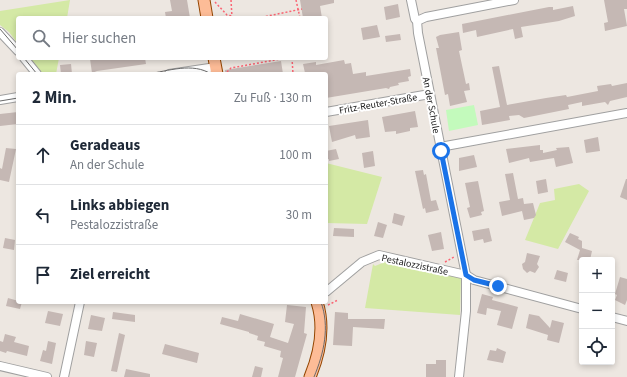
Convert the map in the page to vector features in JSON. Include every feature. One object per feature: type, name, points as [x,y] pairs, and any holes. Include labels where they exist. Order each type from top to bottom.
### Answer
[{"type":"main road","points":[[204,0],[207,16]]},
{"type":"main road","points":[[310,377],[318,354],[321,331],[320,310],[318,304]]},
{"type":"street","name":"An der Schule","points":[[411,0],[415,19],[417,21],[416,26],[466,275],[466,311],[459,377]]},
{"type":"street","points":[[417,21],[426,17],[514,0]]},
{"type":"street","points":[[0,32],[16,49]]},
{"type":"street","points":[[26,60],[35,72]]},
{"type":"street","points":[[182,72],[219,68]]},
{"type":"street","name":"Fritz-Reuter-Straße","points":[[328,112],[430,94]]},
{"type":"street","points":[[3,99],[16,97]]},
{"type":"street","points":[[440,147],[627,113]]},
{"type":"street","name":"Pestalozzistraße","points":[[328,290],[362,262],[379,255],[466,275],[474,280],[579,308]]},
{"type":"street","points":[[64,377],[80,304]]},
{"type":"street","points":[[615,318],[627,321]]},
{"type":"street","points":[[0,366],[47,377]]},
{"type":"path","points":[[231,0],[232,16]]},
{"type":"path","points":[[296,0],[300,16]]},
{"type":"path","points":[[216,2],[230,16]]},
{"type":"path","points":[[268,16],[302,9]]},
{"type":"path","points":[[219,68],[231,68],[275,60]]},
{"type":"path","points":[[292,60],[293,72]]},
{"type":"path","points":[[328,305],[338,300]]},
{"type":"green space","points":[[70,0],[67,16],[16,16],[16,41],[9,32],[0,25],[0,11]]},
{"type":"green space","points":[[31,60],[59,60],[56,72],[40,72]]},
{"type":"green space","points":[[474,105],[478,125],[449,131],[446,110]]},
{"type":"green space","points":[[328,164],[382,177],[367,224],[328,223]]},
{"type":"green space","points":[[579,184],[589,191],[558,249],[525,240],[540,203],[555,200],[554,189]]},
{"type":"green space","points":[[385,262],[461,276],[460,315],[365,308],[373,264],[375,266]]},
{"type":"building","points":[[170,0],[187,0],[190,16],[166,16],[165,12],[172,11]]},
{"type":"building","points":[[300,0],[334,0],[334,3],[320,6],[322,16],[303,16]]},
{"type":"building","points":[[604,0],[627,0],[627,9],[624,9],[627,26],[605,31],[604,23],[608,22]]},
{"type":"building","points":[[398,4],[400,17],[386,20],[384,7]]},
{"type":"building","points":[[573,6],[575,16],[559,21],[521,27],[523,37],[515,39],[513,29],[477,37],[476,30],[463,33],[462,24],[549,7],[553,7],[553,10]]},
{"type":"building","points":[[377,25],[380,37],[363,40],[361,28]]},
{"type":"building","points":[[459,32],[462,50],[459,51],[466,84],[469,83],[470,90],[464,91],[467,102],[450,106],[448,94],[445,95],[436,48],[439,48],[436,37]]},
{"type":"building","points":[[400,34],[401,40],[386,42],[385,36]]},
{"type":"building","points":[[90,60],[145,60],[146,64],[92,72]]},
{"type":"building","points":[[344,60],[345,64],[351,63],[353,74],[366,72],[366,76],[410,69],[411,76],[408,77],[409,81],[398,83],[399,85],[390,87],[389,89],[386,88],[328,98],[328,72],[305,72],[303,64],[316,62],[316,65]]},
{"type":"building","points":[[281,61],[283,72],[225,72],[225,70]]},
{"type":"building","points":[[71,64],[72,72],[61,72],[60,65]]},
{"type":"building","points":[[499,66],[507,105],[566,95],[567,97],[598,91],[597,86],[611,84],[612,86],[627,83],[627,97],[610,101],[608,105],[605,102],[582,106],[582,102],[568,105],[569,109],[524,118],[519,115],[509,116],[510,120],[482,125],[480,111],[500,107],[492,67]]},
{"type":"building","points":[[415,111],[418,127],[410,128],[410,131],[396,134],[396,131],[385,132],[382,117]]},
{"type":"building","points":[[16,112],[16,124],[0,126],[0,114]]},
{"type":"building","points":[[368,120],[370,137],[356,139],[355,135],[332,142],[329,126]]},
{"type":"building","points":[[598,137],[600,151],[586,153],[584,140]]},
{"type":"building","points":[[540,145],[540,150],[543,150],[543,153],[557,150],[556,148],[569,147],[573,163],[556,167],[554,158],[530,162],[529,158],[509,163],[506,149]]},
{"type":"building","points":[[6,148],[16,149],[9,182],[0,180],[0,168],[2,169]]},
{"type":"building","points":[[336,149],[339,159],[329,161],[328,151]]},
{"type":"building","points":[[373,151],[375,166],[364,168],[362,153]]},
{"type":"building","points":[[474,155],[477,167],[459,171],[459,158]]},
{"type":"building","points":[[423,170],[424,175],[426,174],[431,201],[436,200],[439,210],[426,213],[425,208],[423,209],[415,171]]},
{"type":"building","points":[[513,173],[518,199],[523,198],[524,204],[533,203],[536,215],[534,218],[524,220],[522,211],[502,216],[499,202],[510,200],[505,174]]},
{"type":"building","points":[[546,179],[548,192],[538,194],[536,181]]},
{"type":"building","points":[[627,179],[627,200],[620,197]]},
{"type":"building","points":[[478,181],[484,211],[481,212],[482,215],[470,218],[467,208],[470,207],[465,183]]},
{"type":"building","points":[[394,213],[405,216],[402,226],[392,223]]},
{"type":"building","points":[[378,222],[387,225],[383,238],[374,236]]},
{"type":"building","points":[[334,228],[354,229],[354,237],[333,236]]},
{"type":"building","points":[[489,228],[492,241],[484,243],[483,239],[474,241],[472,231]]},
{"type":"building","points":[[441,232],[444,249],[432,251],[428,235]]},
{"type":"building","points":[[570,233],[579,237],[578,239],[582,241],[582,248],[592,251],[591,257],[579,257],[579,260],[577,260],[580,250],[565,242]]},
{"type":"building","points":[[5,238],[15,240],[14,250],[3,248]]},
{"type":"building","points":[[527,253],[540,256],[537,264],[539,267],[535,273],[530,271],[527,273],[523,269],[522,264],[525,262]]},
{"type":"building","points":[[557,270],[568,273],[566,282],[554,279]]},
{"type":"building","points":[[620,277],[627,279],[627,300],[625,305],[615,300],[617,295],[615,294]]},
{"type":"building","points":[[482,294],[493,297],[492,300],[518,307],[512,329],[497,325],[501,311],[487,308],[486,315],[477,313]]},
{"type":"building","points":[[8,298],[16,300],[16,304],[21,304],[20,309],[6,306]]},
{"type":"building","points":[[287,305],[306,307],[304,333],[307,334],[295,377],[278,377],[283,358],[280,357],[281,351],[264,346],[265,342],[257,340],[258,336],[249,332],[220,324],[222,317],[238,321],[240,314],[274,324],[270,337],[288,343],[294,324],[285,322]]},
{"type":"building","points":[[48,311],[63,314],[60,326],[45,323]]},
{"type":"building","points":[[113,312],[135,315],[135,322],[112,319]]},
{"type":"building","points":[[335,312],[348,313],[348,319],[385,319],[384,329],[353,327],[352,346],[333,345]]},
{"type":"building","points":[[529,314],[539,316],[550,328],[552,320],[564,323],[559,343],[547,340],[548,335],[526,328]]},
{"type":"building","points":[[91,315],[105,318],[102,331],[88,329]]},
{"type":"building","points":[[119,333],[125,335],[117,372],[111,371]]},
{"type":"building","points":[[5,334],[16,337],[14,342],[29,346],[27,356],[7,351],[6,353],[0,351],[0,341],[3,342]]},
{"type":"building","points":[[48,341],[56,343],[52,364],[40,361],[43,350],[46,351]]},
{"type":"building","points":[[86,341],[97,343],[94,357],[84,355]]},
{"type":"building","points":[[165,344],[199,353],[197,363],[162,354]]},
{"type":"building","points":[[497,348],[506,352],[503,363],[487,360],[490,350],[496,351]]},
{"type":"building","points":[[436,360],[446,360],[446,377],[426,377],[426,364],[436,364]]},
{"type":"building","points":[[255,366],[263,368],[261,377],[252,377]]},
{"type":"building","points":[[126,369],[150,374],[150,377],[124,377]]},
{"type":"tram line","points":[[0,29],[16,48]]},
{"type":"tram line","points":[[26,60],[35,72]]},
{"type":"tram line","points":[[160,72],[180,68],[204,70],[208,72]]},
{"type":"tram line","points":[[0,101],[16,98]]},
{"type":"tram line","points":[[314,377],[321,359],[325,340],[325,321],[322,304]]},
{"type":"route","points":[[441,151],[466,275],[474,280],[498,286]]}]
